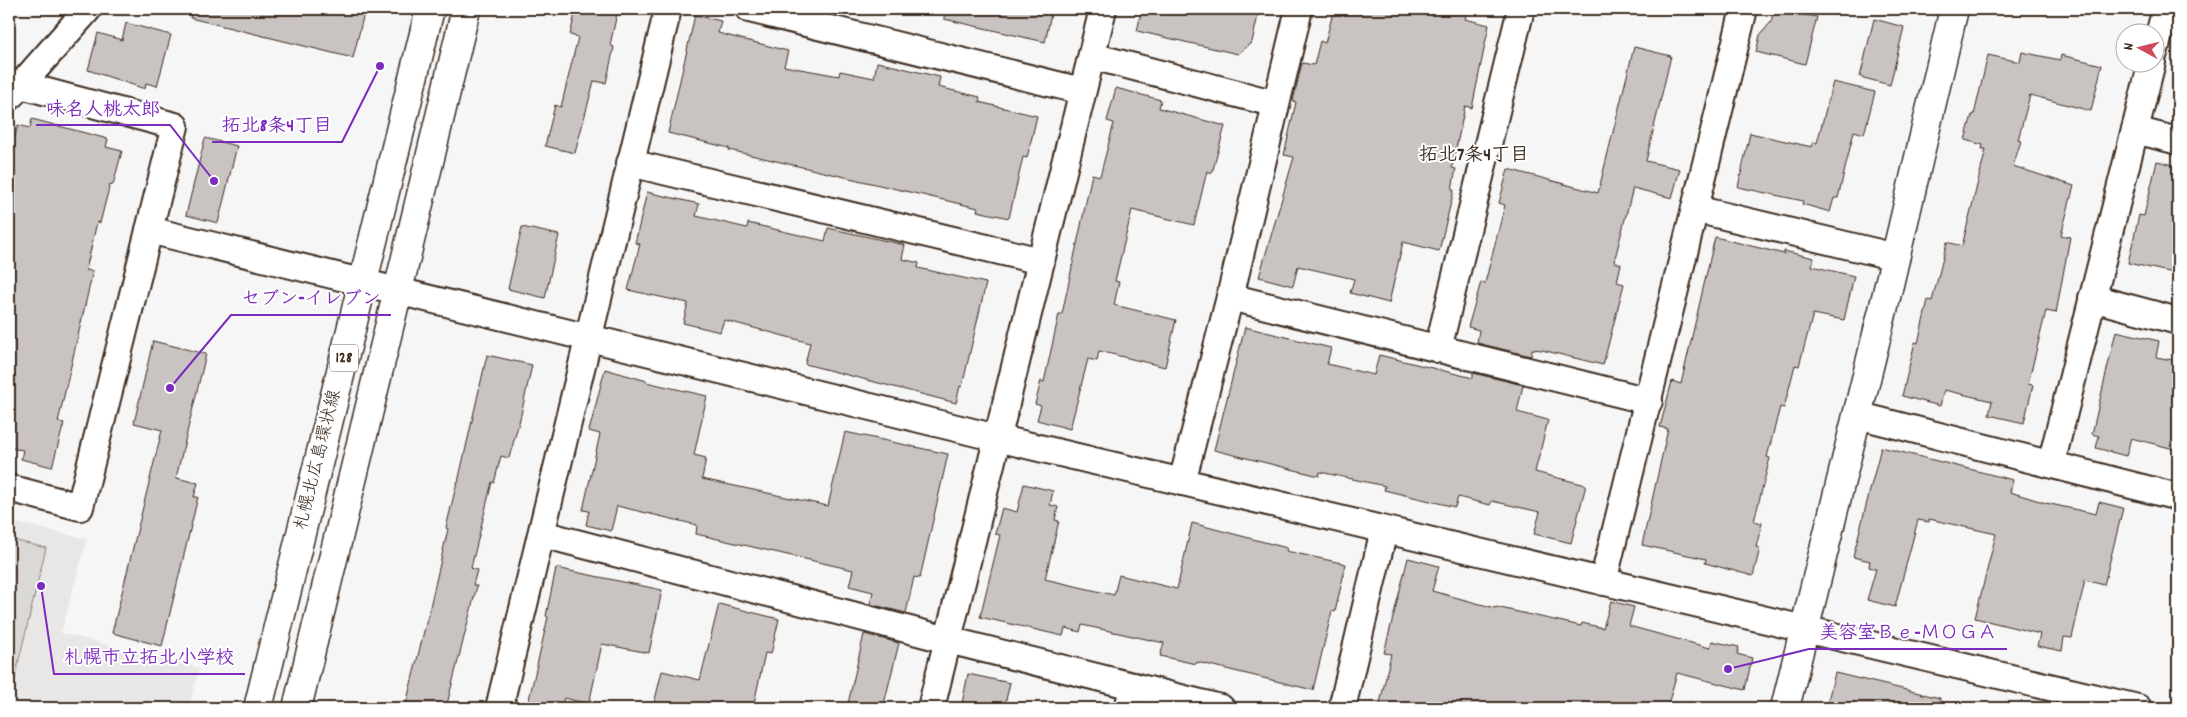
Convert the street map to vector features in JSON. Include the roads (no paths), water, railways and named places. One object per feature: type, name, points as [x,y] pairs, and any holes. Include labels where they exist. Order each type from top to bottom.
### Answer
[{"type":"main road","name":"札幌北広島環状線","points":[[258,708],[430,9]]},
{"type":"main road","name":"札幌北広島環状線","points":[[296,708],[466,9]]},
{"type":"main road","points":[[1785,708],[1896,257],[1954,9]]},
{"type":"street","points":[[9,488],[80,507],[175,126],[15,91],[88,9]]},
{"type":"street","points":[[500,708],[668,9]]},
{"type":"street","points":[[749,9],[1082,90]]},
{"type":"street","points":[[931,708],[1103,9]]},
{"type":"street","points":[[1182,482],[1230,297],[1299,9]]},
{"type":"street","points":[[1438,349],[1521,9]]},
{"type":"street","points":[[1603,582],[1744,9]]},
{"type":"street","points":[[2162,22],[2166,9]]},
{"type":"street","points":[[1092,56],[1276,104]]},
{"type":"street","points":[[2051,464],[2150,72]]},
{"type":"street","points":[[2135,130],[2178,141]]},
{"type":"street","points":[[630,163],[1041,260]]},
{"type":"street","points":[[1695,210],[1896,257]]},
{"type":"street","points":[[148,230],[363,284],[588,336],[997,438],[2138,708]]},
{"type":"street","points":[[1230,297],[1649,401]]},
{"type":"street","points":[[2092,298],[2178,320]]},
{"type":"street","points":[[1857,415],[2178,497]]},
{"type":"street","points":[[1342,708],[1384,530]]},
{"type":"street","points":[[542,534],[948,640],[1131,697],[1221,708]]},
{"type":"place","name":"拓北8条4丁目","points":[[380,66]]},
{"type":"place","name":"味名人桃太郎","points":[[214,181]]},
{"type":"place","name":"セブン-イレブン","points":[[170,388]]},
{"type":"place","name":"札幌市立拓北小学校","points":[[41,586]]},
{"type":"place","name":"美容室Ｂｅ−ＭＯＧＡ","points":[[1728,669]]},
{"type":"district","name":"拓北7条4丁目","points":[[1474,156]]}]
